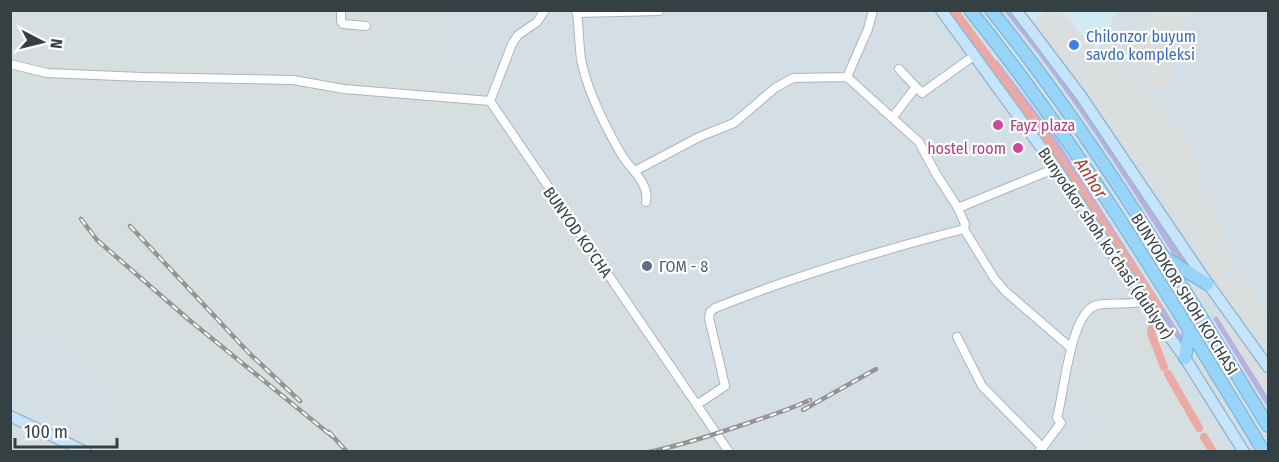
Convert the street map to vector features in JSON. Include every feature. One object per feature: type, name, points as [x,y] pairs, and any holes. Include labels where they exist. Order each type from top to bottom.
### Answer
[{"type":"main road","name":"BUNYODKOR SHOH KO'CHASI","points":[[970,10],[1036,95],[1080,159],[1264,452]]},
{"type":"main road","name":"BUNYODKOR SHOH KO'CHASI","points":[[991,10],[1050,85],[1094,149],[1269,426]]},
{"type":"main road","points":[[1080,159],[1079,150],[1083,146],[1090,146],[1094,149]]},
{"type":"main road","points":[[1164,257],[1207,284]]},
{"type":"main road","points":[[1185,358],[1189,332]]},
{"type":"main road","points":[[1212,367],[1217,371],[1223,370],[1228,363],[1227,358]]},
{"type":"street","points":[[340,10],[343,24],[366,26]]},
{"type":"street","points":[[10,64],[48,73],[293,80],[344,89],[490,101],[512,44],[518,35],[537,22],[545,10]]},
{"type":"street","points":[[847,77],[868,29],[873,10]]},
{"type":"street","name":"Bunyodkor shoh koʻchasi (dublyor)","points":[[941,10],[1056,168],[1144,301],[1185,358],[1244,452]]},
{"type":"street","points":[[1016,10],[1081,96],[1207,284],[1269,367]]},
{"type":"street","points":[[646,202],[648,194],[635,171],[623,158],[592,95],[581,60],[576,12],[659,11]]},
{"type":"street","points":[[899,69],[922,93],[975,55]]},
{"type":"street","points":[[635,171],[699,137],[734,123],[775,88],[793,78],[847,77],[919,142],[958,208],[965,224],[964,229],[994,278],[1005,291],[1071,348]]},
{"type":"street","points":[[892,118],[916,87]]},
{"type":"street","name":"BUNYOD KO'CHA","points":[[490,101],[729,452]]},
{"type":"street","points":[[958,208],[1056,168]]},
{"type":"street","points":[[698,404],[725,386],[709,318],[710,312],[715,308],[777,283],[875,252],[964,229]]},
{"type":"street","points":[[957,337],[982,386],[1041,449],[1061,423],[1057,418],[1071,348],[1084,314],[1095,306],[1144,301]]},
{"type":"street","points":[[10,416],[86,452]]},
{"type":"shaded area","points":[[11,11],[1268,11],[1268,451],[11,451]]},
{"type":"shaded area","points":[[11,11],[446,11],[441,57],[496,68],[489,101],[667,365],[719,451],[90,451],[119,392],[53,339],[11,325]]},
{"type":"shaded area","points":[[948,11],[952,11],[992,62],[997,60],[1056,138],[1183,338],[1182,346],[1061,166]]},
{"type":"shaded area","points":[[1004,11],[1009,11],[1076,97],[1189,265],[1175,258],[1094,132]]},
{"type":"shaded area","name":"Chilonzor buyum savdo kompleksi","points":[[1022,11],[1116,11],[1082,91]]},
{"type":"shaded area","points":[[1046,11],[1061,11],[1097,52],[1104,38],[1189,140],[1225,240],[1235,256],[1233,259],[1268,315],[1268,354],[1225,295],[1136,156],[1121,147],[1032,24]]},
{"type":"shaded area","points":[[1154,11],[1191,11],[1168,88],[1153,91],[1124,53]]},
{"type":"shaded area","points":[[1136,313],[1226,451],[1097,451],[1088,435],[1101,425],[1067,383],[1072,349],[1083,318]]},
{"type":"shaded area","points":[[1220,314],[1239,334],[1268,377],[1268,397],[1217,316]]},
{"type":"shaded area","points":[[1217,316],[1268,397],[1268,408],[1213,319]]},
{"type":"shaded area","points":[[11,422],[74,451],[11,451]]},
{"type":"waterway","name":"Anhor","points":[[954,10],[1043,132],[1158,306]]},
{"type":"waterway","name":"Anhor","points":[[1152,328],[1151,333],[1164,367]]},
{"type":"waterway","name":"Anhor","points":[[1168,374],[1199,428]]},
{"type":"waterway","name":"Anhor","points":[[1204,437],[1213,452]]},
{"type":"railway","points":[[81,219],[97,240],[188,319],[333,437]]},
{"type":"railway","points":[[130,226],[249,353],[300,401]]},
{"type":"railway","points":[[803,410],[876,369]]},
{"type":"railway","points":[[649,452],[720,432],[810,400]]},
{"type":"railway","points":[[329,432],[347,452]]},
{"type":"place","name":"Chilonzor buyum savdo kompleksi","points":[[1074,45]]},
{"type":"place","name":"Fayz plaza","points":[[998,125]]},
{"type":"place","name":"hostel room","points":[[1018,148]]},
{"type":"place","name":"ГОМ - 8","points":[[647,266]]}]
